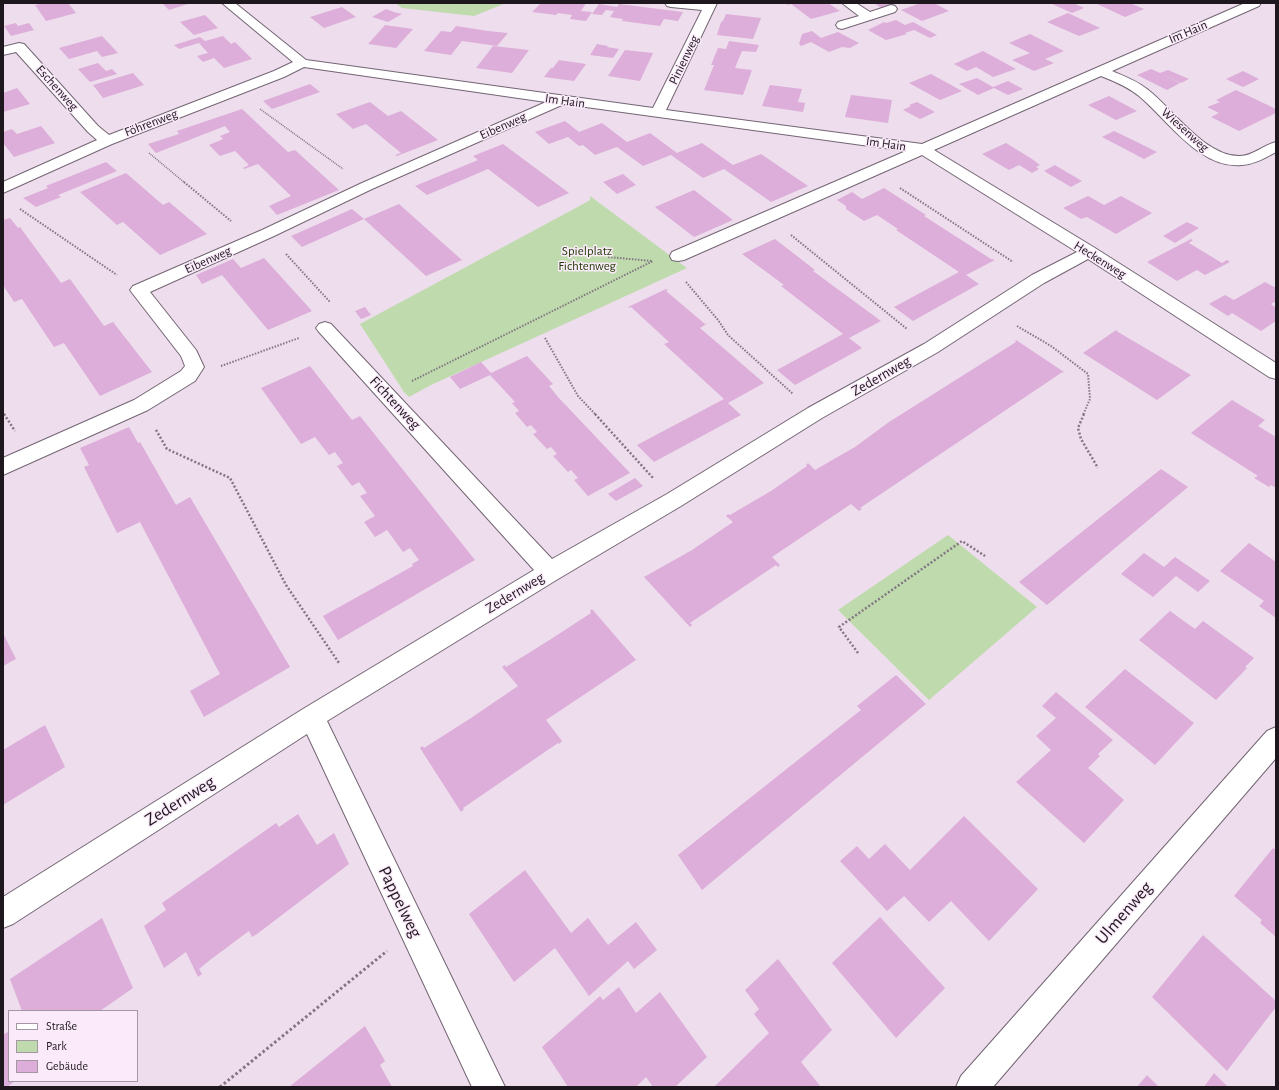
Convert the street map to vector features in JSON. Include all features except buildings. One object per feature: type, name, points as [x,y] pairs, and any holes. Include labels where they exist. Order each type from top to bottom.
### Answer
[{"type":"street","points":[[228,3],[302,63]]},
{"type":"street","name":"Pinienweg","points":[[658,113],[710,5],[671,3]]},
{"type":"street","points":[[848,3],[869,17]]},
{"type":"street","name":"Im Hain","points":[[678,256],[769,218],[1100,70],[1255,3]]},
{"type":"street","points":[[842,25],[891,9]]},
{"type":"street","name":"Eschenweg","points":[[3,51],[19,47],[93,129],[107,141]]},
{"type":"street","name":"Föhrenweg","points":[[3,188],[125,133],[235,91],[302,63]]},
{"type":"street","name":"Im Hain","points":[[302,63],[923,149]]},
{"type":"street","name":"Wiesenweg","points":[[1100,70],[1129,83],[1147,95],[1206,150],[1221,159],[1238,162],[1254,158],[1276,146]]},
{"type":"street","name":"Eibenweg","points":[[139,290],[260,237],[367,186],[562,100]]},
{"type":"street","name":"Heckenweg","points":[[923,149],[1089,252],[1276,372]]},
{"type":"street","name":"Zedernweg","points":[[3,914],[312,717],[550,572],[674,500],[815,413],[931,348],[1038,279],[1089,252]]},
{"type":"street","points":[[3,467],[141,405],[188,376],[195,367],[189,354],[139,290]]},
{"type":"street","name":"Fichtenweg","points":[[325,328],[550,572]]},
{"type":"street","name":"Pappelweg","points":[[312,717],[489,1087]]},
{"type":"street","name":"Ulmenweg","points":[[972,1087],[1276,740]]},
{"type":"path","points":[[235,91],[367,186]]},
{"type":"path","points":[[125,133],[260,237],[339,312],[325,328],[244,359],[188,376]]},
{"type":"path","points":[[875,171],[1038,279]]},
{"type":"path","points":[[16,206],[139,290]]},
{"type":"path","points":[[769,218],[931,348]]},
{"type":"path","points":[[386,394],[653,261],[608,257]]},
{"type":"path","points":[[686,282],[718,320],[728,335],[815,413]]},
{"type":"path","points":[[986,312],[1013,323],[1045,342],[1088,374],[1090,399],[1078,428],[1081,439],[1098,468]]},
{"type":"path","points":[[545,338],[578,396],[674,500]]},
{"type":"path","points":[[141,405],[167,449],[230,478],[286,585],[358,690]]},
{"type":"path","points":[[858,653],[840,627],[962,541],[985,556]]},
{"type":"path","points":[[220,1087],[414,930]]},
{"type":"green space","points":[[395,3],[506,3],[474,16],[402,8]]},
{"type":"green space","name":"Spielplatz Fichtenweg","points":[[590,196],[687,268],[431,385],[409,397],[404,392],[360,324],[585,203],[590,200]]},
{"type":"green space","points":[[948,535],[1037,607],[929,700],[838,610]]}]
